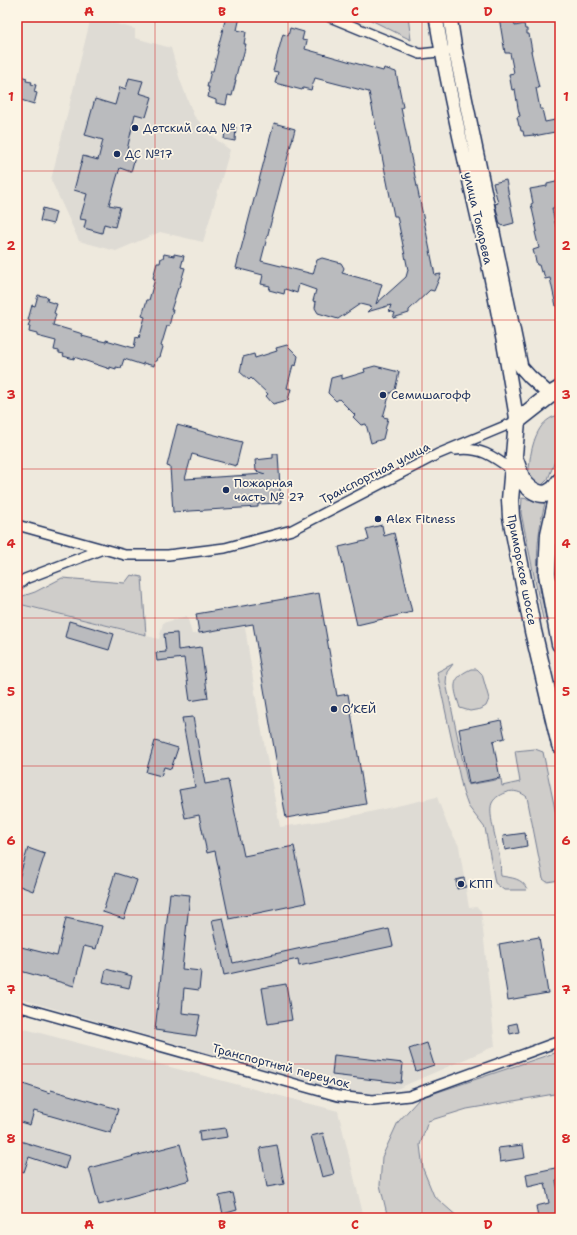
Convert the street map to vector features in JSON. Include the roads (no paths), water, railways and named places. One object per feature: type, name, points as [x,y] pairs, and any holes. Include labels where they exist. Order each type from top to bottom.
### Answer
[{"type":"highway","points":[[517,420],[557,396]]},
{"type":"highway","name":"Приморское шоссе","points":[[517,420],[510,500],[511,517],[533,631],[560,745]]},
{"type":"highway","points":[[513,462],[522,479],[530,489],[540,493],[548,493],[560,481]]},
{"type":"highway","name":"Приморское шоссе","points":[[560,485],[548,534],[547,574],[560,644]]},
{"type":"main road","name":"улица Токарева","points":[[436,17],[454,115],[492,279],[517,420]]},
{"type":"main road","name":"улица Токарева","points":[[450,17],[455,49],[521,367],[530,377],[557,396]]},
{"type":"street","points":[[330,17],[420,54],[455,49]]},
{"type":"street","name":"Транспортная улица","points":[[17,525],[125,556],[175,554],[225,548],[292,530],[443,452],[517,420]]},
{"type":"street","name":"Транспортная улица","points":[[443,452],[464,449],[481,451],[500,461],[513,462]]},
{"type":"street","points":[[17,586],[25,579],[104,549]]},
{"type":"street","name":"Транспортный переулок","points":[[17,1006],[338,1096],[373,1100],[409,1096],[560,1041]]},
{"type":"place","name":"Детский сад № 17","points":[[135,128]]},
{"type":"place","name":"ДС №17","points":[[117,154]]},
{"type":"place","name":"Семишагофф","points":[[383,395]]},
{"type":"place","name":"Пожарная часть № 27","points":[[226,490]]},
{"type":"place","name":"Alex Fitness","points":[[378,519]]},
{"type":"place","name":"О’КЕЙ","points":[[334,709]]},
{"type":"place","name":"КПП","points":[[461,884]]}]
